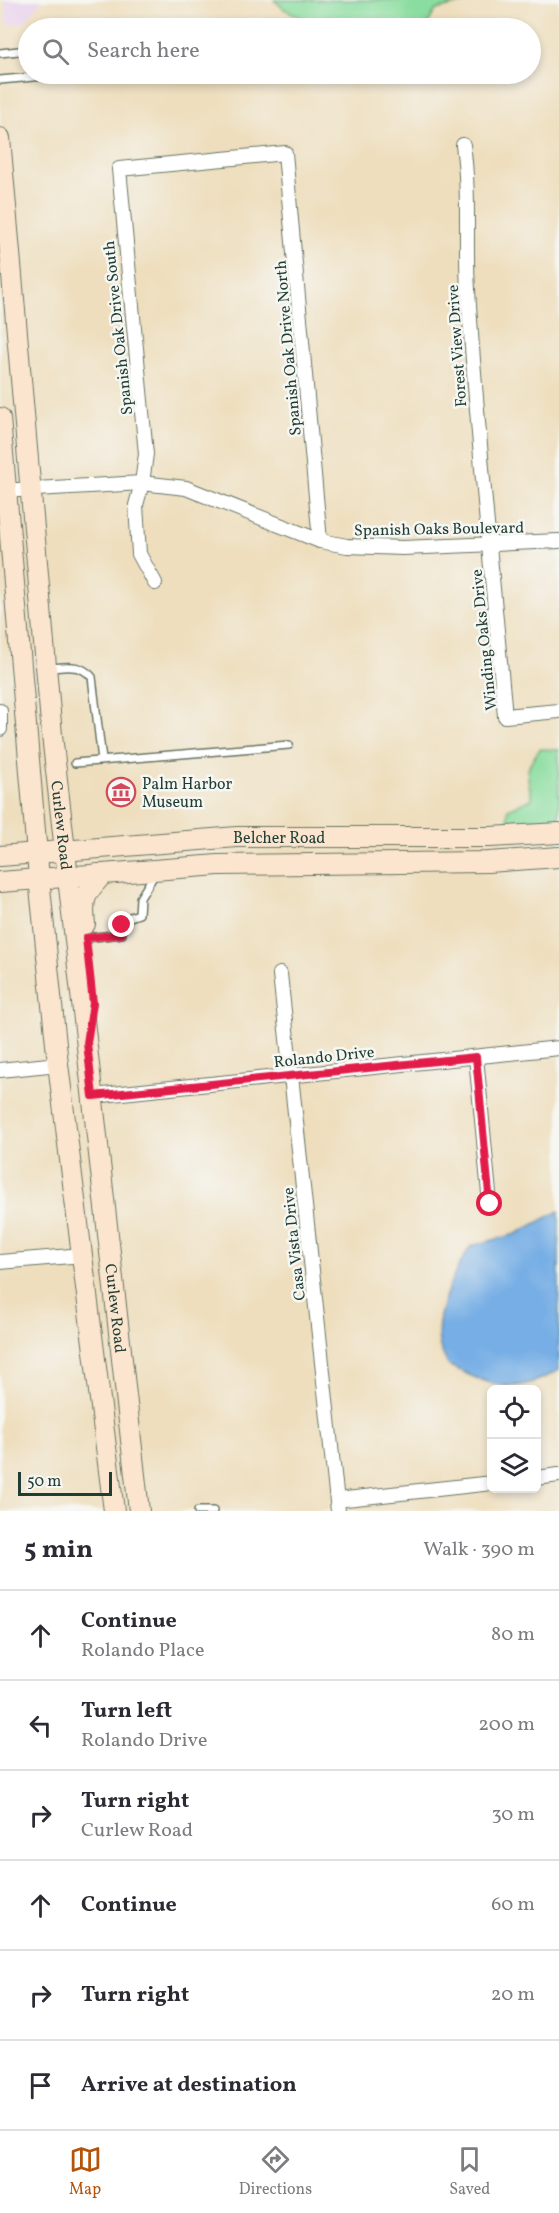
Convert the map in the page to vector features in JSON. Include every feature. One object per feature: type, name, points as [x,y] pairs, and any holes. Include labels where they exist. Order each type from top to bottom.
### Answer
[{"type":"main road","name":"Curlew Road","points":[[0,138],[61,821],[44,862],[42,903],[58,1064],[114,1511]]},
{"type":"main road","name":"Curlew Road","points":[[0,418],[3,491],[35,816],[87,1043],[139,1511]]},
{"type":"main road","points":[[18,629],[33,674],[45,815],[44,862],[55,891],[58,909],[80,1096],[100,1170]]},
{"type":"main road","points":[[35,816],[22,841],[44,862]]},
{"type":"main road","points":[[61,821],[82,836],[236,824],[285,827],[345,837]]},
{"type":"main road","name":"Belcher Road","points":[[0,882],[44,862],[237,837],[490,837],[559,833]]},
{"type":"main road","name":"Belcher Road","points":[[44,862],[102,875],[218,865],[488,862],[559,857]]},
{"type":"main road","points":[[0,871],[44,862]]},
{"type":"main road","points":[[87,1043],[93,1003],[82,906],[87,891],[102,875]]},
{"type":"main road","points":[[0,891],[17,890],[42,903]]},
{"type":"main road","points":[[83,1255],[94,1267],[99,1279],[108,1327],[117,1406],[132,1454]]},
{"type":"main road","points":[[104,1427],[120,1468],[125,1511]]},
{"type":"street","name":"Forest View Drive","points":[[463,145],[468,176],[466,202],[468,289],[489,545]]},
{"type":"street","name":"Spanish Oak Drive North","points":[[119,169],[285,153],[320,541]]},
{"type":"street","name":"Spanish Oak Drive South","points":[[119,169],[146,454],[136,506],[140,554],[155,583]]},
{"type":"street","name":"Spanish Oaks Boulevard","points":[[3,491],[142,483],[186,488],[320,541],[347,546],[403,548],[559,541]]},
{"type":"street","name":"Winding Oaks Drive","points":[[489,545],[505,716],[559,711]]},
{"type":"street","points":[[0,711],[0,729]]},
{"type":"street","name":"Casa Vista Drive","points":[[280,974],[337,1506]]},
{"type":"street","name":"Rolando Drive","points":[[93,1096],[559,1048]]},
{"type":"street","points":[[476,1057],[490,1204]]},
{"type":"street","points":[[0,1070],[58,1064]]},
{"type":"street","points":[[0,1262],[83,1255]]},
{"type":"street","points":[[541,1477],[559,1475]]},
{"type":"street","points":[[337,1506],[487,1484]]},
{"type":"lane","points":[[0,53],[18,51]]},
{"type":"lane","points":[[0,80],[18,78]]},
{"type":"lane","points":[[47,668],[77,666],[92,676],[102,760]]},
{"type":"lane","points":[[75,763],[289,745]]},
{"type":"lane","points":[[86,938],[122,934],[122,925],[130,917],[139,914],[140,898],[157,870]]},
{"type":"lane","points":[[198,1511],[213,1511]]},
{"type":"shaded area","points":[[5,0],[42,0],[28,18],[18,18],[18,23],[7,25]]},
{"type":"green space","points":[[274,0],[476,0],[436,10],[431,18],[302,18],[284,9]]},
{"type":"green space","points":[[540,749],[559,750],[559,818],[508,824],[508,809],[532,799],[528,772],[531,762]]},
{"type":"water","points":[[559,1211],[559,1370],[528,1384],[499,1385],[448,1365],[441,1351],[438,1331],[447,1292],[471,1246],[516,1234]]},
{"type":"place","name":"Palm Harbor Museum","points":[[121,792]]},
{"type":"route","points":[[122,925],[122,934],[86,938],[93,1003],[87,1043],[93,1096],[476,1057],[490,1204]]}]
